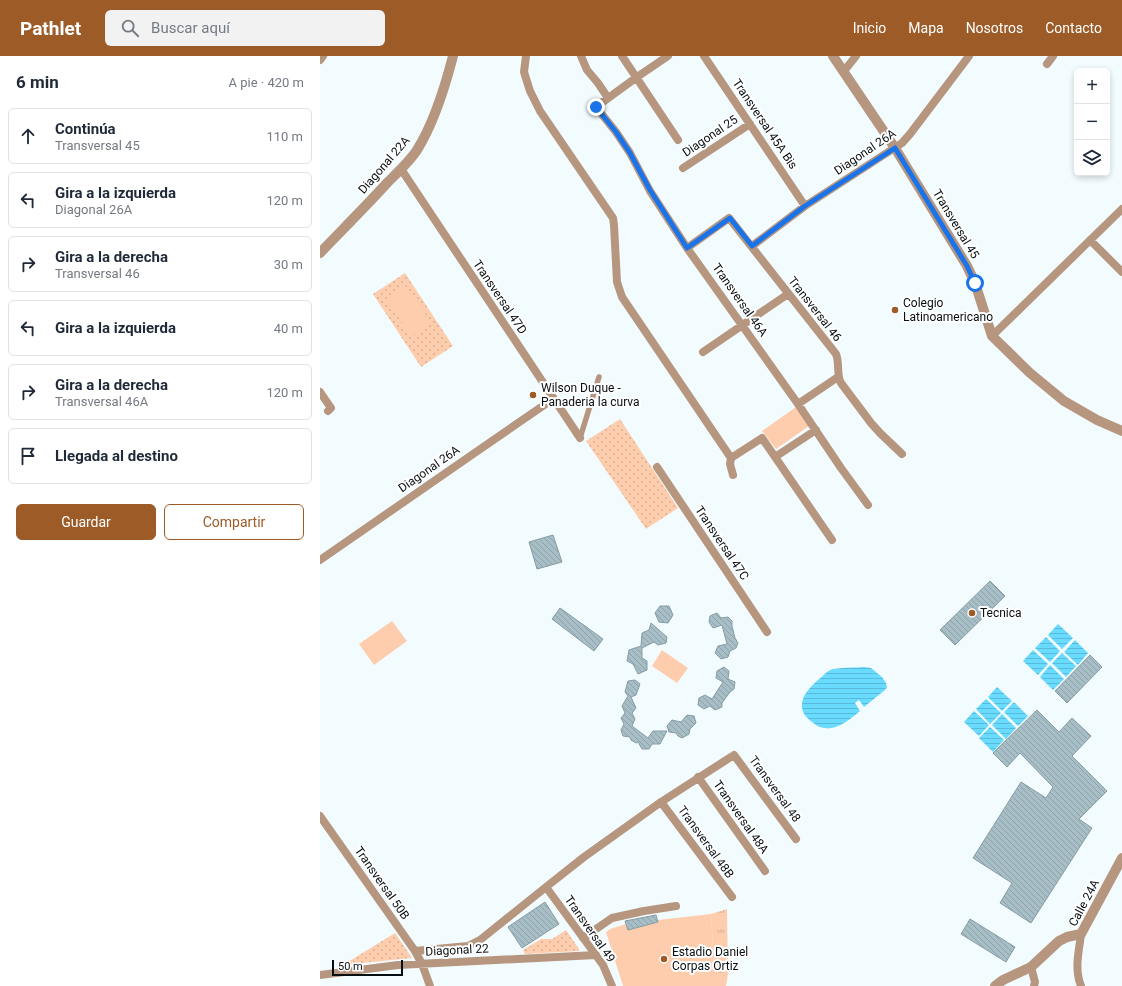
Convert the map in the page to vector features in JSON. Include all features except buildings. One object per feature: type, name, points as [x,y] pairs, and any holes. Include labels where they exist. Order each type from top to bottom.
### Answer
[{"type":"street","points":[[320,60],[323,56]]},
{"type":"street","name":"Diagonal 22A","points":[[320,253],[416,151],[429,126],[453,56]]},
{"type":"street","points":[[526,56],[524,72],[530,91],[540,111],[612,218],[614,225],[617,282],[622,297],[731,458],[730,464],[732,475]]},
{"type":"street","points":[[581,56],[588,70],[608,98],[668,56]]},
{"type":"street","points":[[622,56],[678,140]]},
{"type":"street","name":"Transversal 45A Bis","points":[[704,56],[805,206]]},
{"type":"street","name":"Transversal 45","points":[[833,56],[895,148],[967,266],[975,283],[992,336],[1030,373],[1064,401],[1097,420],[1122,431]]},
{"type":"street","points":[[844,71],[856,56]]},
{"type":"street","name":"Diagonal 26A","points":[[752,246],[805,206],[902,143],[969,56]]},
{"type":"street","points":[[1047,64],[1053,56]]},
{"type":"street","name":"Transversal 46A","points":[[608,98],[596,107],[616,132],[630,153],[650,190],[687,248],[798,404],[868,506]]},
{"type":"street","name":"Diagonal 25","points":[[683,168],[750,124]]},
{"type":"street","name":"Transversal 47D","points":[[401,168],[580,438]]},
{"type":"street","points":[[992,336],[1122,209]]},
{"type":"street","name":"Transversal 46","points":[[687,248],[730,218],[836,354],[838,362],[838,377]]},
{"type":"street","points":[[1090,240],[1122,272]]},
{"type":"street","points":[[703,352],[788,294]]},
{"type":"street","points":[[580,438],[599,377]]},
{"type":"street","points":[[798,404],[838,377],[870,423],[902,454]]},
{"type":"street","points":[[320,392],[331,408],[328,411]]},
{"type":"street","name":"Diagonal 26A","points":[[320,560],[553,399]]},
{"type":"street","points":[[775,457],[816,430]]},
{"type":"street","points":[[731,458],[762,438],[832,540]]},
{"type":"street","name":"Transversal 47C","points":[[657,467],[767,632]]},
{"type":"street","name":"Transversal 48","points":[[698,777],[734,754],[796,839]]},
{"type":"street","points":[[415,951],[468,946],[483,938],[584,857],[698,777]]},
{"type":"street","name":"Transversal 48A","points":[[698,777],[765,871]]},
{"type":"street","name":"Transversal 48B","points":[[661,802],[732,897]]},
{"type":"street","name":"Transversal 50B","points":[[320,816],[415,951],[422,964],[430,986]]},
{"type":"street","name":"Calle 24A","points":[[1081,986],[1077,970],[1081,934],[1122,858]]},
{"type":"street","name":"Transversal 49","points":[[546,887],[603,965],[612,986]]},
{"type":"street","points":[[583,938],[612,918],[676,906]]},
{"type":"street","points":[[995,986],[1003,980],[1031,967],[1059,941],[1067,937],[1081,934]]},
{"type":"street","name":"Diagonal 22","points":[[320,975],[398,964],[596,955]]},
{"type":"street","points":[[1031,967],[1035,982],[1034,986]]},
{"type":"green space","points":[[405,273],[453,346],[421,367],[373,294]]},
{"type":"green space","points":[[405,285],[431,322],[412,336],[385,299]]},
{"type":"green space","points":[[796,407],[809,426],[776,449],[762,431]]},
{"type":"green space","points":[[620,419],[678,508],[646,529],[586,441]]},
{"type":"green space","points":[[392,621],[407,641],[374,665],[359,644]]},
{"type":"green space","points":[[662,650],[688,668],[677,683],[652,666]]},
{"type":"green space","points":[[727,909],[728,974],[726,986],[713,986],[711,914]]},
{"type":"green space","name":"Estadio Daniel Corpas Ortiz","points":[[711,914],[713,986],[623,986],[606,932],[610,929],[626,924],[628,930],[658,922],[658,920]]},
{"type":"green space","points":[[566,930],[579,951],[525,954],[523,950],[541,939],[552,939]]},
{"type":"green space","points":[[395,933],[412,958],[343,965]]},
{"type":"water","points":[[1058,624],[1073,638],[1062,649],[1048,635]]},
{"type":"water","points":[[1046,637],[1060,651],[1050,662],[1035,648]]},
{"type":"water","points":[[1075,640],[1088,653],[1078,665],[1064,652]]},
{"type":"water","points":[[1033,650],[1048,664],[1038,675],[1023,661]]},
{"type":"water","points":[[1062,653],[1076,666],[1066,677],[1052,663]]},
{"type":"water","points":[[1050,665],[1064,679],[1053,690],[1040,677]]},
{"type":"water","points":[[871,668],[882,677],[887,687],[885,690],[864,707],[859,700],[855,703],[860,711],[839,726],[828,728],[821,727],[814,724],[806,717],[802,706],[805,695],[808,690],[826,673],[834,669]]},
{"type":"water","points":[[997,687],[1012,701],[1002,711],[988,697]]},
{"type":"water","points":[[986,699],[1001,713],[990,724],[976,709]]},
{"type":"water","points":[[1014,702],[1028,716],[1018,726],[1004,712]]},
{"type":"water","points":[[974,711],[989,725],[979,736],[964,722]]},
{"type":"water","points":[[1002,714],[1016,728],[1006,739],[992,725]]},
{"type":"water","points":[[990,727],[1004,740],[993,752],[979,738]]},
{"type":"place","name":"Colegio Latinoamericano","points":[[895,310]]},
{"type":"place","name":"Wilson Duque - Panaderia la curva","points":[[533,395]]},
{"type":"place","name":"Tecnica","points":[[972,613]]},
{"type":"place","name":"Estadio Daniel Corpas Ortiz","points":[[664,959]]},
{"type":"route","points":[[596,107],[616,132],[630,153],[650,190],[687,248],[730,218],[752,246],[805,206],[895,148],[967,266],[975,283]]}]
